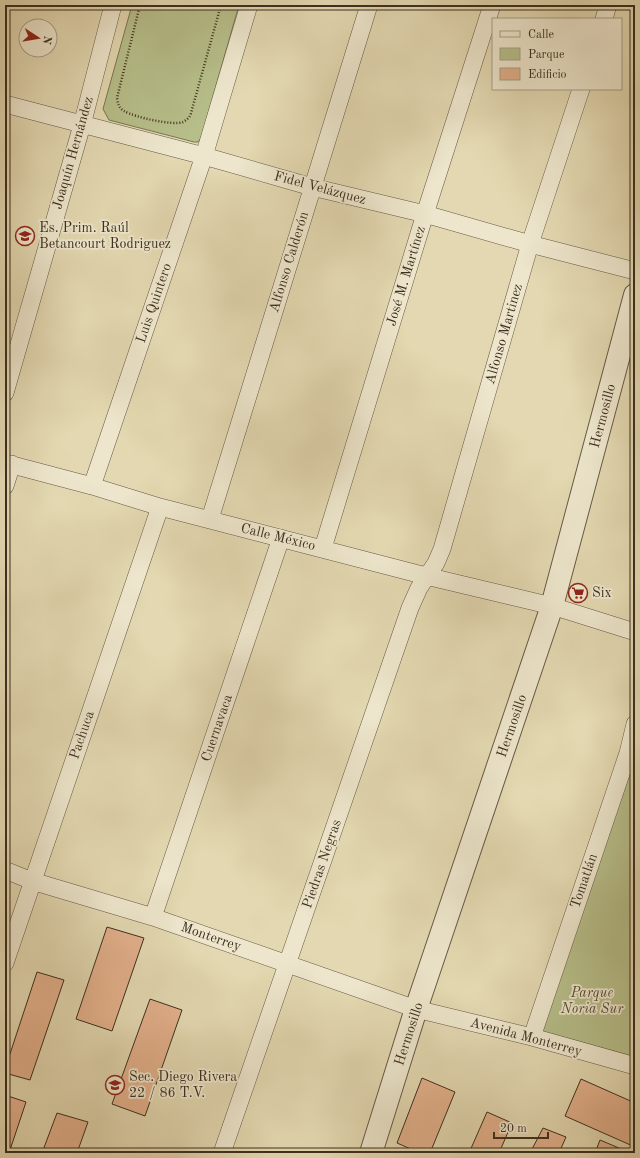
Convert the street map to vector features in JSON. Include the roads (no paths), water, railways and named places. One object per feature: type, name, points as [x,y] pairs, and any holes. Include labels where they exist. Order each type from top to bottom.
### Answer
[{"type":"street","name":"Joaquín Hernández","points":[[5,393],[82,125],[113,5]]},
{"type":"street","name":"Luis Quintero","points":[[92,486],[204,156],[249,5]]},
{"type":"street","name":"Alfonso Calderón","points":[[210,519],[369,5]]},
{"type":"street","name":"José M. Martínez","points":[[323,548],[425,214],[492,5]]},
{"type":"street","points":[[604,18],[608,5]]},
{"type":"street","name":"Alfonso Martinez","points":[[426,576],[436,563],[442,549],[530,244],[581,90]]},
{"type":"street","name":"Fidel Velázquez","points":[[5,104],[204,156],[312,187],[425,214],[530,244],[635,271]]},
{"type":"street","name":"Hermosillo","points":[[372,1153],[416,1009],[552,606],[635,295]]},
{"type":"street","points":[[5,486],[8,463]]},
{"type":"street","name":"Calle México","points":[[8,463],[92,486],[160,507],[323,548],[426,576],[552,606],[635,632]]},
{"type":"street","name":"Pachuca","points":[[5,963],[160,507]]},
{"type":"street","name":"Cuernavaca","points":[[153,917],[281,538]]},
{"type":"street","name":"Piedras Negras","points":[[222,1153],[410,608],[426,576]]},
{"type":"street","name":"Tomatlán","points":[[532,1037],[631,754],[635,724]]},
{"type":"street","name":"Monterrey","points":[[5,870],[32,881],[153,917],[416,1009]]},
{"type":"street","name":"Avenida Monterrey","points":[[416,1009],[532,1037],[635,1066]]},
{"type":"place","name":"Es. Prim. Raúl Betancourt Rodriguez","points":[[25,236]]},
{"type":"place","name":"Six","points":[[578,593]]},
{"type":"place","name":"Sec. Diego Rivera 22 / 86 T.V.","points":[[115,1085]]},
{"type":"park label","name":"Parque Noria Sur","points":[[592,1002]]}]
